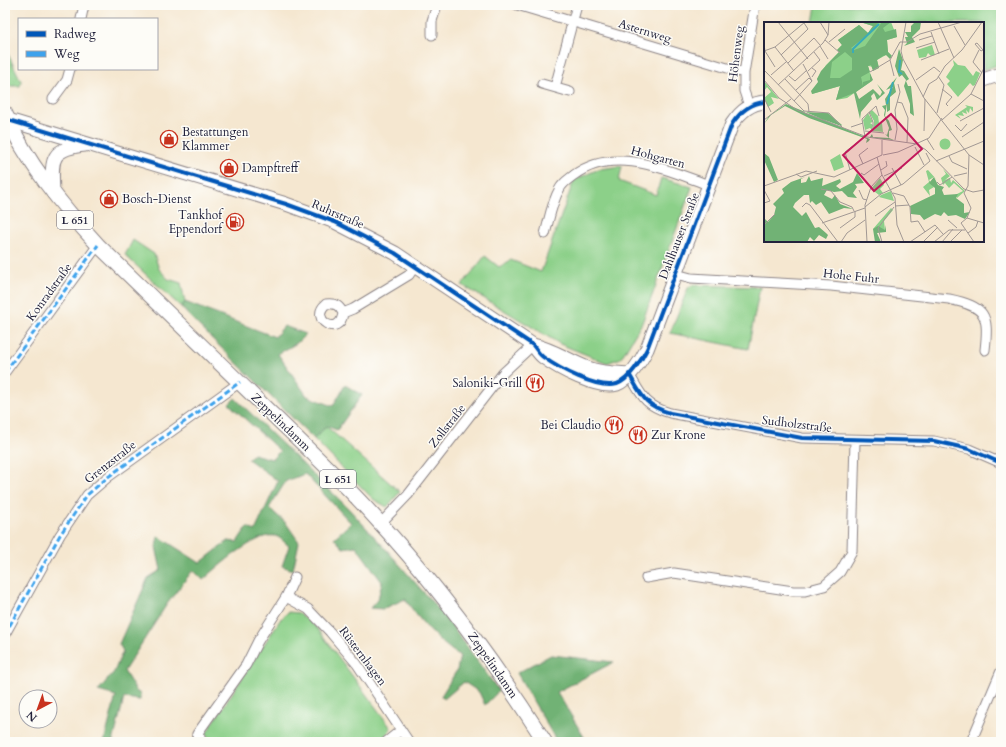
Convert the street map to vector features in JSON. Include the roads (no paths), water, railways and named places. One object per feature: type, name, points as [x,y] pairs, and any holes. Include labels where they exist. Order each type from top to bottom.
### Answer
[{"type":"main road","name":"Zeppelindamm","points":[[6,117],[53,193],[98,245],[323,463],[381,523],[448,603],[494,665],[545,742]]},
{"type":"street","points":[[80,18],[84,5]]},
{"type":"street","points":[[432,35],[432,21],[437,5]]},
{"type":"street","name":"Asternweg","points":[[517,5],[744,74]]},
{"type":"street","points":[[555,87],[577,5]]},
{"type":"street","name":"Höhenweg","points":[[749,106],[744,91],[744,74],[755,5]]},
{"type":"street","points":[[53,99],[68,80],[70,70]]},
{"type":"street","points":[[984,80],[1001,74]]},
{"type":"street","points":[[542,84],[570,92]]},
{"type":"street","points":[[749,106],[764,102]]},
{"type":"street","name":"Dahlhauser Straße","points":[[629,374],[638,366],[647,349],[732,124],[738,115],[749,106]]},
{"type":"street","name":"Ruhrstraße","points":[[6,117],[305,211],[368,238],[415,266],[533,345],[541,356],[589,381],[618,384],[629,374]]},
{"type":"street","name":"Ruhrstraße","points":[[53,193],[52,166],[58,152],[68,146],[88,144]]},
{"type":"street","name":"Hohgarten","points":[[545,234],[560,188],[580,171],[598,163],[614,160],[629,161],[667,170],[709,185]]},
{"type":"street","name":"Konradstraße","points":[[5,372],[98,245]]},
{"type":"street","points":[[344,313],[409,275],[415,266]]},
{"type":"street","name":"Hohe Fuhr","points":[[676,274],[691,278],[831,286],[949,299],[962,302],[972,305],[980,311],[985,318],[988,327],[985,350]]},
{"type":"street","name":"Zollstraße","points":[[381,523],[408,495],[503,374],[533,345]]},
{"type":"street","name":"Sudholzstraße","points":[[629,374],[643,397],[651,406],[670,413],[802,438],[855,440],[892,439],[952,444],[1001,463]]},
{"type":"street","name":"Grenzstraße","points":[[5,634],[60,535],[87,495],[108,477],[240,382]]},
{"type":"street","points":[[646,578],[674,573],[793,591],[805,591],[824,586],[840,572],[852,551],[855,440]]},
{"type":"street","points":[[200,736],[197,734],[246,665],[258,641],[286,597],[295,578]]},
{"type":"street","name":"Rüsternhagen","points":[[286,597],[308,609],[330,632],[356,664],[410,742]]},
{"type":"street","points":[[971,742],[1001,671]]},
{"type":"street","points":[[386,742],[401,730]]},
{"type":"place","name":"Bestattungen Klammer","points":[[169,139]]},
{"type":"place","name":"Dampftreff","points":[[229,168]]},
{"type":"place","name":"Bosch-Dienst","points":[[109,199]]},
{"type":"place","name":"Tankhof Eppendorf","points":[[235,222]]},
{"type":"place","name":"Saloniki-Grill","points":[[535,383]]},
{"type":"place","name":"Bei Claudio","points":[[614,425]]},
{"type":"place","name":"Zur Krone","points":[[638,435]]}]
